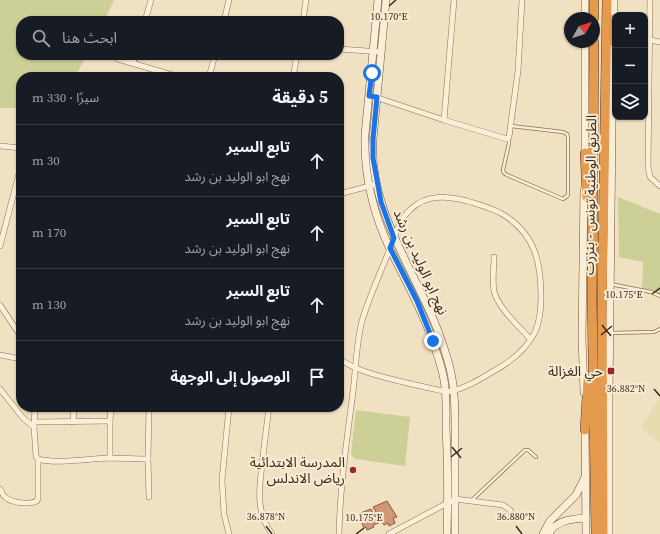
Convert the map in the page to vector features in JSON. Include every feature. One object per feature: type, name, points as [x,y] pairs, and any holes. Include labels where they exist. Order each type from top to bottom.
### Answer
[{"type":"highway","points":[[594,0],[594,12]]},
{"type":"highway","name":"الطريق الوطنية تونس - بنزرت","points":[[603,534],[602,299],[607,0]]},
{"type":"highway","name":"الطريق الوطنية تونس - بنزرت","points":[[594,48],[592,302],[596,534]]},
{"type":"highway","points":[[605,152],[612,48]]},
{"type":"highway","points":[[585,153],[592,302],[585,430]]},
{"type":"highway","points":[[604,207],[609,364]]},
{"type":"street","points":[[146,16],[151,0]]},
{"type":"street","points":[[225,16],[229,0]]},
{"type":"street","points":[[304,16],[306,0]]},
{"type":"street","name":"نهج ابو الوليد بن رشد","points":[[378,0],[373,52],[372,148],[377,184],[385,214],[394,238],[434,321],[453,378],[452,500],[447,534]]},
{"type":"street","name":"نهج ابو الوليد بن رشد","points":[[386,0],[381,52],[365,145],[369,186],[379,222],[390,248],[417,301],[426,323],[444,379],[455,534]]},
{"type":"street","points":[[444,120],[454,0]]},
{"type":"street","points":[[373,97],[444,120],[508,138],[518,71],[522,0]]},
{"type":"street","points":[[585,0],[585,12]]},
{"type":"street","points":[[614,0],[614,12]]},
{"type":"street","points":[[650,0],[648,166],[650,177],[660,186]]},
{"type":"street","points":[[650,40],[660,42]]},
{"type":"street","points":[[585,48],[582,338],[586,475],[586,534]]},
{"type":"street","points":[[609,534],[609,364],[614,48]]},
{"type":"street","points":[[344,50],[381,52]]},
{"type":"street","points":[[122,60],[162,72]]},
{"type":"street","points":[[210,72],[214,60]]},
{"type":"street","points":[[294,72],[296,60]]},
{"type":"street","points":[[0,146],[16,148]]},
{"type":"street","points":[[344,193],[377,184]]},
{"type":"street","points":[[0,246],[16,185]]},
{"type":"street","points":[[339,534],[340,494],[356,368],[360,333],[373,289],[399,223],[410,209],[424,200],[452,197],[492,209],[506,216],[524,232],[538,258],[541,275],[540,317],[537,327],[530,339],[516,356],[504,366],[454,391],[445,392],[408,384],[356,368],[344,362]]},
{"type":"street","points":[[494,257],[493,283],[496,298],[501,306],[530,339]]},
{"type":"street","points":[[0,305],[16,329]]},
{"type":"street","points":[[0,355],[16,358]]},
{"type":"street","points":[[0,389],[16,409]]},
{"type":"street","points":[[18,412],[23,418],[34,425],[110,421]]},
{"type":"street","points":[[0,489],[5,497],[17,502],[34,503],[37,501],[38,459],[35,451],[35,412]]},
{"type":"street","points":[[73,422],[74,412]]},
{"type":"street","points":[[110,458],[111,412]]},
{"type":"street","points":[[149,412],[149,497]]},
{"type":"street","points":[[229,412],[222,480],[224,514],[229,534]]},
{"type":"street","points":[[269,412],[259,490],[263,518],[272,534]]},
{"type":"street","points":[[38,459],[63,461],[110,458],[148,459]]},
{"type":"street","points":[[543,534],[550,521],[576,495],[586,475]]},
{"type":"street","points":[[389,534],[452,500],[471,500],[502,505],[510,510],[514,519]]},
{"type":"street","points":[[549,534],[555,526],[563,522],[586,518]]},
{"type":"lane","points":[[508,138],[509,144],[504,173],[563,199],[566,198],[568,195],[567,134],[563,132],[510,126]]},
{"type":"lane","points":[[610,284],[651,292],[660,296]]},
{"type":"lane","points":[[610,333],[654,332],[660,329]]},
{"type":"lane","points":[[471,500],[525,450],[528,450],[536,457]]},
{"type":"shaded area","points":[[660,396],[660,443],[641,428]]},
{"type":"green space","points":[[0,0],[114,0],[106,16],[16,16],[16,60],[84,60],[78,72],[16,72],[16,108],[0,108]]},
{"type":"green space","points":[[618,197],[660,214],[660,298],[642,291],[643,262],[619,257]]},
{"type":"green space","points":[[356,410],[410,417],[405,466],[355,459],[351,454]]},
{"type":"building","points":[[387,501],[397,517],[393,518],[395,523],[389,526],[388,523],[384,525],[373,507]]},
{"type":"building","points":[[371,509],[379,523],[373,525],[374,527],[367,530],[366,527],[364,528],[358,514]]},
{"type":"place","name":"حي الغزالة","points":[[611,371]]},
{"type":"place","name":"المدرسة الابتدائية رياض الاندلس","points":[[353,470]]},
{"type":"route","points":[[372,73],[369,96],[377,97],[372,148],[373,158],[381,202],[394,238],[390,248],[408,281],[433,341]]}]
